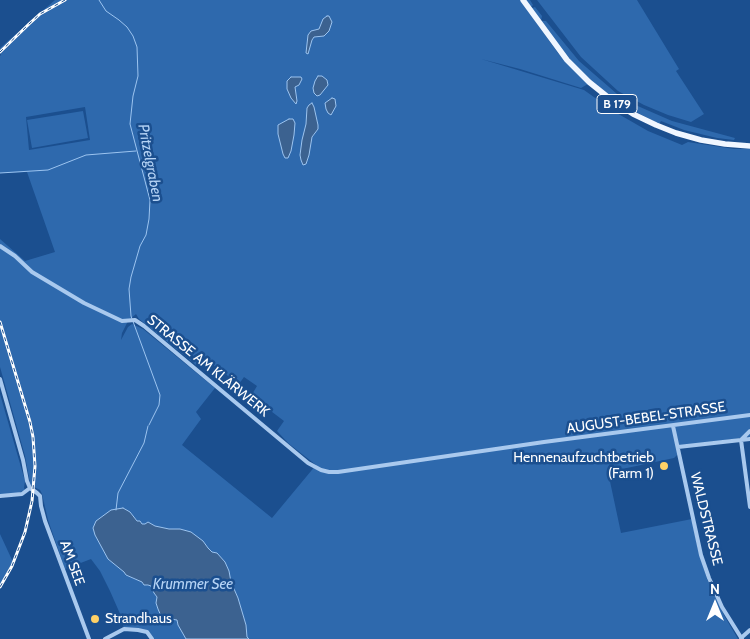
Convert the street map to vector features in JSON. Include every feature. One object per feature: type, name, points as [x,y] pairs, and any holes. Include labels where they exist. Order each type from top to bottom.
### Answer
[{"type":"main road","name":"B 179","points":[[523,0],[567,60],[589,82],[614,102],[633,114],[676,133],[701,140],[750,146]]},
{"type":"street","name":"STRASSE AM KLÄRWERK","points":[[0,246],[15,256],[32,272],[84,303],[122,321],[132,320],[144,326],[308,463],[321,470]]},
{"type":"street","points":[[0,379],[19,442],[30,488],[22,494],[0,496]]},
{"type":"street","name":"AUGUST-BEBEL-STRASSE","points":[[321,470],[338,472],[750,415]]},
{"type":"street","name":"WALDSTRASSE","points":[[673,426],[701,555],[709,578],[727,616],[741,638]]},
{"type":"street","points":[[741,440],[750,431]]},
{"type":"street","points":[[678,447],[750,439]]},
{"type":"street","points":[[741,440],[750,507]]},
{"type":"street","name":"AM SEE","points":[[30,488],[40,496],[44,521],[89,639]]},
{"type":"street","points":[[105,639],[124,630],[147,632],[152,639]]},
{"type":"street","points":[[741,638],[750,630]]},
{"type":"shaded area","points":[[55,0],[520,0],[558,53],[588,84],[581,88],[481,59],[584,90],[615,112],[648,131],[682,145],[688,142],[734,149],[750,149],[750,437],[679,446],[680,452],[674,458],[608,472],[621,533],[692,519],[698,550],[707,579],[738,639],[249,639],[229,571],[225,562],[217,553],[212,552],[203,541],[180,529],[142,524],[130,512],[95,535],[109,559],[125,572],[125,575],[142,582],[144,585],[151,586],[157,597],[156,603],[161,616],[177,620],[186,639],[152,639],[149,634],[124,629],[121,616],[110,591],[100,571],[91,559],[65,569],[48,520],[42,494],[40,490],[30,483],[25,456],[0,367],[0,239],[25,261],[55,252],[27,172],[0,173],[0,48]],"holes":[[[327,16],[319,37],[314,37],[308,53],[311,31],[319,29]],[[85,107],[90,140],[29,150],[26,117]],[[314,107],[318,129],[300,155],[307,108]],[[285,122],[283,154],[278,126]],[[136,314],[139,319],[196,365],[202,357],[239,384],[244,377],[257,386],[251,396],[284,421],[277,431],[288,443],[316,465],[272,518],[182,445],[201,419],[196,412],[215,388],[143,329],[132,324],[128,327],[121,340],[128,321]]]},
{"type":"shaded area","points":[[525,0],[530,0],[533,5],[531,7],[535,7],[542,16],[541,21],[546,21],[579,61],[624,100],[672,121],[735,138],[734,140],[684,130],[661,121],[659,124],[623,105],[592,82],[573,63],[556,43]]},
{"type":"shaded area","points":[[537,0],[637,0],[679,69],[676,71],[704,114],[691,122],[644,105],[618,91],[581,57]]},
{"type":"shaded area","points":[[83,111],[88,138],[32,148],[27,120]]},
{"type":"shaded area","points":[[0,394],[25,481],[25,490],[18,493],[0,495]]},
{"type":"shaded area","points":[[0,534],[13,562],[0,585]]},
{"type":"water","points":[[329,16],[332,22],[329,31],[324,36],[314,37],[308,54],[306,53],[308,35],[311,31],[319,29],[323,19]]},
{"type":"water","points":[[318,76],[322,76],[327,80],[328,85],[317,96],[313,88]]},
{"type":"water","points":[[291,77],[301,77],[302,79],[299,85],[295,87],[296,104],[287,89],[287,81]]},
{"type":"water","points":[[332,98],[335,99],[336,106],[331,115],[326,109],[325,103]]},
{"type":"water","points":[[312,103],[318,129],[312,137],[309,155],[306,164],[303,165],[300,155],[302,140],[307,108]]},
{"type":"water","points":[[293,119],[295,123],[294,135],[291,151],[288,158],[285,158],[278,134],[278,125]]},
{"type":"water","name":"Krummer See","points":[[123,508],[142,524],[148,522],[155,526],[191,532],[203,541],[212,552],[217,553],[225,562],[229,571],[249,639],[186,639],[177,620],[161,616],[156,603],[157,597],[151,586],[144,585],[142,582],[126,575],[108,559],[95,535],[93,528],[96,521],[111,510]]},
{"type":"waterway","name":"Pritzelgraben","points":[[99,0],[106,11],[127,27],[137,47],[138,76],[133,96],[130,124],[150,200],[146,235],[140,246],[129,289],[131,316],[160,395],[159,405],[149,425]]},
{"type":"waterway","points":[[0,173],[48,170],[86,155],[136,151]]},
{"type":"waterway","name":"Pritzelgraben","points":[[116,510],[118,493],[144,443],[148,426]]},
{"type":"railway","points":[[0,52],[40,14],[65,0]]},
{"type":"railway","points":[[0,322],[30,422],[35,466],[32,501],[25,532],[12,566],[0,587]]},
{"type":"place","name":"Hennenaufzuchtbetrieb (Farm 1)","points":[[664,466]]},
{"type":"place","name":"Strandhaus","points":[[95,619]]}]
